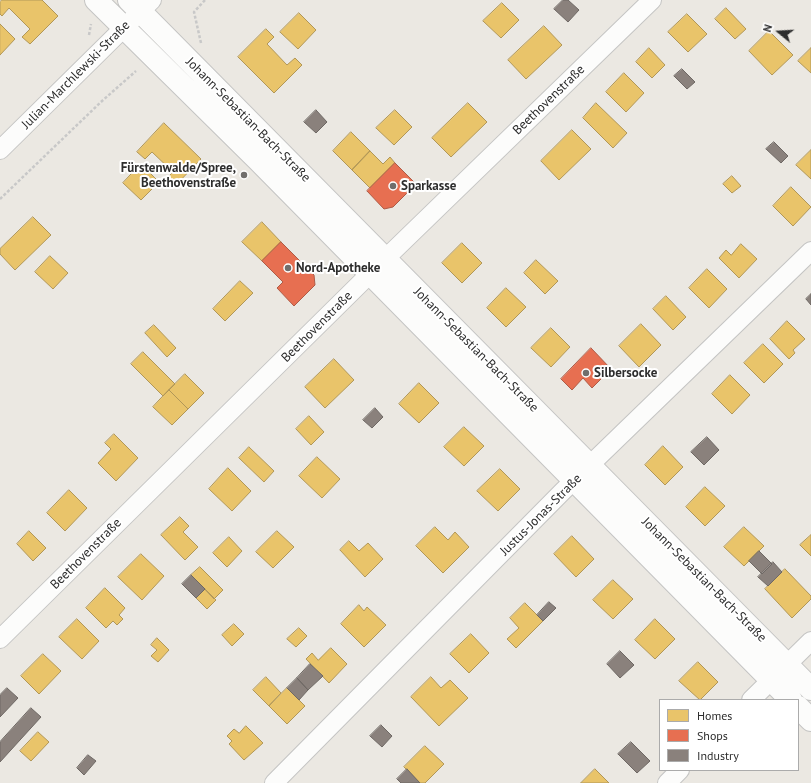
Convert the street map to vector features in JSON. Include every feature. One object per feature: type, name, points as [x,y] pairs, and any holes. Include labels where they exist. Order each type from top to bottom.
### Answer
[{"type":"street","name":"Johann-Sebastian-Bach-Straße","points":[[96,0],[370,274],[790,699]]},
{"type":"street","name":"Beethovenstraße","points":[[0,639],[386,258],[652,0]]},
{"type":"street","name":"Johann-Sebastian-Bach-Straße","points":[[141,4],[386,258],[811,688]]},
{"type":"street","name":"Julian-Marchlewski-Straße","points":[[0,150],[124,28],[141,4]]},
{"type":"street","name":"Justus-Jonas-Straße","points":[[274,783],[575,481],[811,251]]},
{"type":"street","points":[[752,699],[811,641]]},
{"type":"street","points":[[799,708],[811,720]]},
{"type":"street","points":[[667,783],[679,771]]},
{"type":"path","points":[[0,199],[102,101],[136,71]]},
{"type":"building: Homes","points":[[2,0],[42,0],[58,16],[30,44],[22,37],[30,29],[9,8],[2,16],[0,14],[0,2]]},
{"type":"building: Homes","points":[[502,3],[519,20],[501,38],[483,21]]},
{"type":"building: Homes","points":[[726,8],[746,29],[735,39],[715,19]]},
{"type":"building: Homes","points":[[299,13],[316,30],[298,49],[280,32]]},
{"type":"building: Homes","points":[[687,14],[707,34],[688,52],[668,32]]},
{"type":"building: Homes","points":[[0,24],[15,39],[0,55]]},
{"type":"building: Homes","points":[[544,26],[562,45],[526,79],[508,60]]},
{"type":"building: Homes","points":[[266,29],[274,37],[267,44],[287,65],[295,58],[302,65],[274,93],[238,57]]},
{"type":"building: Homes","points":[[769,31],[793,55],[772,75],[749,51]]},
{"type":"building: Homes","points":[[649,48],[665,65],[652,78],[636,62]]},
{"type":"building: Homes","points":[[811,48],[811,73],[798,61]]},
{"type":"building: Homes","points":[[624,73],[644,93],[626,112],[606,92]]},
{"type":"building: Homes","points":[[468,103],[487,122],[451,157],[432,138]]},
{"type":"building: Homes","points":[[596,103],[627,133],[613,148],[583,118]]},
{"type":"building: Homes","points":[[395,110],[412,127],[394,145],[376,128]]},
{"type":"building: Homes","points":[[164,123],[201,159],[173,188],[165,180],[173,172],[152,152],[145,159],[137,152]]},
{"type":"building: Homes","points":[[572,130],[591,149],[559,180],[541,161]]},
{"type":"building: Homes","points":[[351,132],[370,151],[352,170],[333,151]]},
{"type":"building: Homes","points":[[811,150],[811,179],[796,165]]},
{"type":"building: Homes","points":[[370,151],[383,164],[390,157],[395,163],[370,188],[352,170]]},
{"type":"building: Homes","points":[[141,164],[159,182],[141,200],[123,183]]},
{"type":"building: Homes","points":[[732,176],[741,186],[732,193],[723,184]]},
{"type":"building: Homes","points":[[791,187],[811,207],[793,226],[773,206]]},
{"type":"building: Homes","points":[[33,217],[51,235],[15,270],[0,254],[0,249]]},
{"type":"building: Homes","points":[[262,222],[281,242],[262,261],[242,242]]},
{"type":"building: Homes","points":[[462,243],[482,263],[462,283],[442,263]]},
{"type":"building: Homes","points":[[741,244],[757,259],[739,278],[719,258],[726,250],[731,255]]},
{"type":"building: Homes","points":[[50,256],[68,273],[53,289],[35,272]]},
{"type":"building: Homes","points":[[536,260],[558,281],[545,294],[524,273]]},
{"type":"building: Homes","points":[[707,269],[727,289],[709,308],[689,288]]},
{"type":"building: Homes","points":[[240,281],[253,293],[225,321],[213,309]]},
{"type":"building: Homes","points":[[506,288],[526,307],[506,327],[487,308]]},
{"type":"building: Homes","points":[[666,296],[686,317],[673,330],[653,309]]},
{"type":"building: Homes","points":[[787,321],[805,339],[793,350],[795,353],[789,359],[770,339]]},
{"type":"building: Homes","points":[[641,324],[661,345],[639,367],[619,346]]},
{"type":"building: Homes","points":[[154,325],[176,348],[167,357],[145,333]]},
{"type":"building: Homes","points":[[551,328],[570,347],[551,367],[531,348]]},
{"type":"building: Homes","points":[[763,344],[783,364],[764,383],[744,363]]},
{"type":"building: Homes","points":[[143,352],[175,384],[163,396],[131,364]]},
{"type":"building: Homes","points":[[334,359],[354,380],[325,408],[305,387]]},
{"type":"building: Homes","points":[[185,374],[204,393],[188,409],[169,390]]},
{"type":"building: Homes","points":[[730,375],[750,395],[732,414],[712,394]]},
{"type":"building: Homes","points":[[419,383],[439,403],[419,423],[399,404]]},
{"type":"building: Homes","points":[[169,390],[188,409],[172,425],[153,407]]},
{"type":"building: Homes","points":[[309,416],[324,432],[311,445],[296,429]]},
{"type":"building: Homes","points":[[464,427],[484,446],[464,466],[444,447]]},
{"type":"building: Homes","points":[[114,434],[138,458],[116,481],[98,463],[111,449],[105,443]]},
{"type":"building: Homes","points":[[663,446],[683,467],[665,485],[645,465]]},
{"type":"building: Homes","points":[[249,447],[274,471],[264,482],[239,458]]},
{"type":"building: Homes","points":[[317,457],[340,479],[322,498],[299,476]]},
{"type":"building: Homes","points":[[228,468],[251,491],[232,511],[209,489]]},
{"type":"building: Homes","points":[[500,469],[520,489],[498,511],[477,491]]},
{"type":"building: Homes","points":[[705,487],[725,506],[705,526],[686,507]]},
{"type":"building: Homes","points":[[69,490],[87,508],[65,531],[47,513]]},
{"type":"building: Homes","points":[[180,517],[189,526],[183,532],[198,547],[185,560],[161,535]]},
{"type":"building: Homes","points":[[435,527],[448,540],[455,532],[469,547],[443,573],[416,546]]},
{"type":"building: Homes","points":[[744,527],[764,546],[744,566],[724,547]]},
{"type":"building: Homes","points":[[29,531],[46,548],[33,561],[17,544]]},
{"type":"building: Homes","points":[[277,531],[294,547],[273,568],[256,552]]},
{"type":"building: Homes","points":[[811,535],[811,556],[800,545]]},
{"type":"building: Homes","points":[[572,536],[594,559],[576,577],[554,554]]},
{"type":"building: Homes","points":[[229,537],[242,551],[227,567],[213,553]]},
{"type":"building: Homes","points":[[349,541],[359,551],[368,543],[383,559],[365,577],[340,550]]},
{"type":"building: Homes","points":[[141,554],[164,576],[142,600],[118,577]]},
{"type":"building: Homes","points":[[200,567],[223,590],[214,599],[191,575]]},
{"type":"building: Homes","points":[[785,569],[811,596],[811,599],[792,618],[765,589]]},
{"type":"building: Homes","points":[[613,580],[633,599],[613,619],[593,600]]},
{"type":"building: Homes","points":[[105,588],[125,608],[119,615],[123,619],[117,625],[113,621],[106,628],[86,608]]},
{"type":"building: Homes","points":[[205,589],[216,600],[207,609],[196,598]]},
{"type":"building: Homes","points":[[525,603],[543,621],[516,648],[507,639],[519,628],[510,618]]},
{"type":"building: Homes","points":[[359,605],[364,611],[367,607],[386,625],[364,647],[341,624]]},
{"type":"building: Homes","points":[[77,619],[99,641],[82,659],[59,637]]},
{"type":"building: Homes","points":[[655,619],[675,639],[655,659],[635,640]]},
{"type":"building: Homes","points":[[234,624],[244,634],[232,646],[222,635]]},
{"type":"building: Homes","points":[[299,628],[307,636],[296,647],[287,639]]},
{"type":"building: Homes","points":[[471,634],[489,653],[469,673],[450,654]]},
{"type":"building: Homes","points":[[157,638],[169,650],[158,662],[151,656],[157,650],[151,645]]},
{"type":"building: Homes","points":[[331,648],[347,664],[329,683],[306,659],[312,653],[318,660]]},
{"type":"building: Homes","points":[[43,654],[61,671],[39,694],[21,676]]},
{"type":"building: Homes","points":[[698,662],[718,682],[701,699],[699,699],[679,681]]},
{"type":"building: Homes","points":[[266,677],[281,693],[269,706],[253,690]]},
{"type":"building: Homes","points":[[431,677],[441,688],[450,680],[468,698],[439,726],[411,697]]},
{"type":"building: Homes","points":[[287,688],[305,706],[287,724],[269,706]]},
{"type":"building: Homes","points":[[246,726],[263,743],[244,760],[229,744],[232,741],[227,736],[234,729],[239,733]]},
{"type":"building: Homes","points":[[38,732],[49,742],[31,761],[20,751]]},
{"type":"building: Homes","points":[[425,746],[444,764],[425,783],[420,783],[404,767]]},
{"type":"building: Homes","points":[[595,769],[609,783],[581,783]]},
{"type":"building: Shops","name":"Sparkasse","points":[[395,163],[416,184],[393,207],[384,209],[367,191]]},
{"type":"building: Shops","name":"Nord-Apotheke","points":[[281,242],[314,275],[315,285],[294,306],[277,288],[283,282],[262,261]]},
{"type":"building: Shops","name":"Silbersocke","points":[[591,348],[611,369],[592,388],[583,378],[572,390],[561,379]]},
{"type":"building: Industry","points":[[563,0],[568,0],[579,10],[568,22],[554,9]]},
{"type":"building: Industry","points":[[682,69],[695,82],[687,89],[674,76]]},
{"type":"building: Industry","points":[[316,110],[327,122],[316,133],[304,122]]},
{"type":"building: Industry","points":[[774,142],[788,156],[781,163],[766,149]]},
{"type":"building: Industry","points":[[811,294],[811,305],[806,299]]},
{"type":"building: Industry","points":[[375,408],[383,417],[372,428],[363,420]]},
{"type":"building: Industry","points":[[707,437],[719,450],[704,465],[691,452]]},
{"type":"building: Industry","points":[[759,551],[772,564],[762,574],[749,561]]},
{"type":"building: Industry","points":[[773,562],[782,572],[768,586],[758,577]]},
{"type":"building: Industry","points":[[191,575],[205,589],[196,598],[182,584]]},
{"type":"building: Industry","points":[[549,602],[556,608],[543,621],[537,615]]},
{"type":"building: Industry","points":[[620,651],[634,665],[620,678],[607,664]]},
{"type":"building: Industry","points":[[310,664],[323,676],[308,690],[297,678]]},
{"type":"building: Industry","points":[[297,678],[308,690],[299,700],[287,688]]},
{"type":"building: Industry","points":[[7,688],[18,698],[0,717],[0,695]]},
{"type":"building: Industry","points":[[31,708],[41,717],[0,762],[0,742]]},
{"type":"building: Industry","points":[[381,725],[392,736],[382,747],[370,736]]},
{"type":"building: Industry","points":[[631,742],[650,761],[637,773],[618,754]]},
{"type":"building: Industry","points":[[88,755],[96,761],[84,775],[77,768]]},
{"type":"building: Industry","points":[[407,769],[420,783],[401,783],[397,779]]},
{"type":"place","name":"Fürstenwalde/Spree, Beethovenstraße","points":[[244,175]]},
{"type":"place","name":"Sparkasse","points":[[393,186]]},
{"type":"place","name":"Nord-Apotheke","points":[[288,268]]},
{"type":"place","name":"Silbersocke","points":[[586,373]]}]
